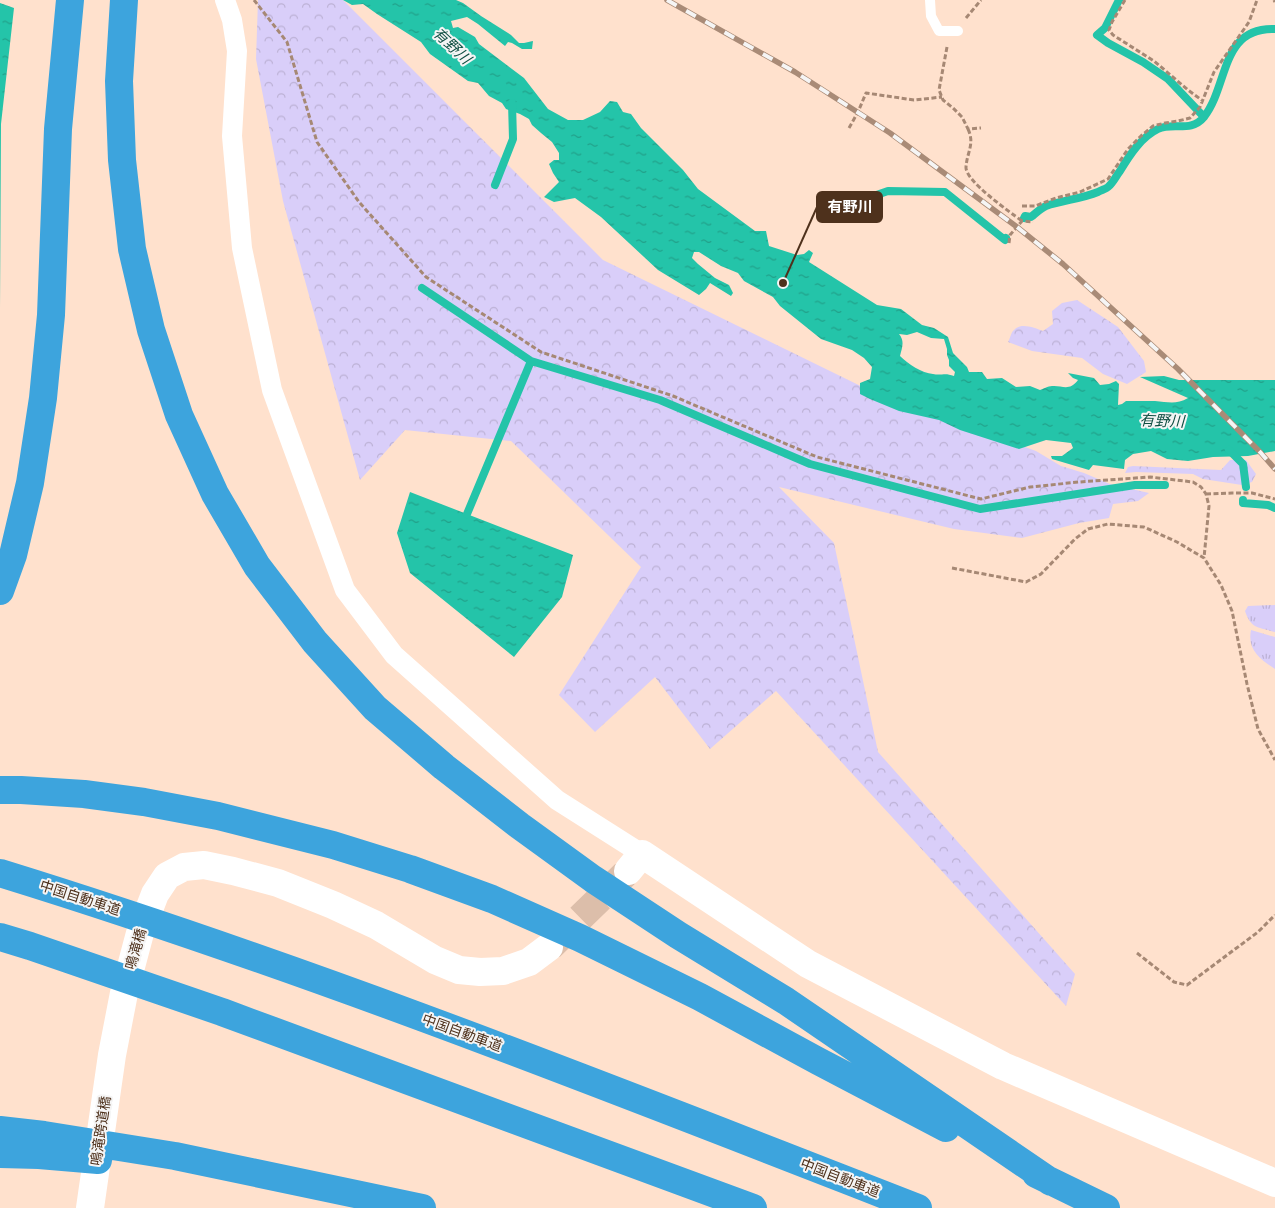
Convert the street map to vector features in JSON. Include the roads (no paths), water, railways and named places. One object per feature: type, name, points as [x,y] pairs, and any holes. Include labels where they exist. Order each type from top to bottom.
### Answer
[{"type":"highway","points":[[0,591],[13,555],[30,483],[43,398],[51,315],[58,130],[70,0]]},
{"type":"highway","points":[[124,4],[119,80],[122,160],[132,249],[151,330],[179,415],[215,494],[258,566],[315,642],[375,708],[444,767],[520,826],[593,879],[678,935],[786,1001],[1051,1182]]},
{"type":"highway","points":[[0,790],[84,794],[144,802],[218,816],[333,845],[410,869],[492,899],[580,938],[700,997],[818,1061],[1051,1182],[1106,1208]]},
{"type":"highway","name":"中国自動車道","points":[[0,873],[48,887],[248,955],[476,1037],[918,1208]]},
{"type":"highway","points":[[0,936],[222,1012],[753,1208]]},
{"type":"highway","points":[[0,1130],[54,1136],[175,1156],[422,1208]]},
{"type":"highway","points":[[0,1154],[39,1155],[178,1168],[320,1187]]},
{"type":"street","points":[[225,0],[232,20],[237,51],[232,136],[242,248],[272,390],[345,590],[394,655],[557,800],[635,862],[808,964],[995,1062],[1275,1183]]},
{"type":"street","name":"鳴滝橋","points":[[112,1055],[124,993],[140,933],[155,894],[167,876],[184,867],[204,865],[232,870],[278,883],[376,925],[435,960],[459,970],[480,972],[503,971],[530,962],[549,947]]},
{"type":"street","name":"鳴滝跨道橋","points":[[90,1208],[112,1055]]},
{"type":"lane","points":[[930,0],[931,16],[939,31],[953,31]]},
{"type":"water","points":[[343,0],[456,0],[511,35],[519,43],[533,41],[532,49],[522,49],[508,42],[505,46],[467,17],[451,21],[453,28],[458,27],[475,37],[479,44],[524,78],[548,109],[568,120],[583,120],[600,112],[610,101],[617,102],[623,112],[631,114],[641,128],[683,170],[698,189],[755,231],[766,231],[769,246],[797,255],[804,254],[809,250],[813,253],[809,262],[877,305],[901,309],[922,325],[934,328],[948,337],[953,353],[967,367],[969,372],[982,372],[987,379],[1002,378],[1016,387],[1030,386],[1040,390],[1050,386],[1072,386],[1078,380],[1068,373],[1094,378],[1100,385],[1116,381],[1119,384],[1118,405],[1126,401],[1172,403],[1188,398],[1140,377],[1164,376],[1179,380],[1275,380],[1275,451],[1248,456],[1213,457],[1188,461],[1167,459],[1151,451],[1133,454],[1125,460],[1124,469],[1093,465],[1089,470],[1052,459],[1051,456],[1062,456],[1073,448],[1071,443],[1046,440],[1019,449],[960,430],[939,420],[899,411],[870,399],[860,394],[860,383],[870,379],[872,367],[864,358],[852,350],[821,339],[780,306],[773,297],[744,281],[738,273],[721,266],[699,252],[694,252],[692,258],[715,278],[729,285],[733,293],[731,296],[710,283],[699,295],[658,270],[601,217],[575,198],[554,202],[544,197],[559,182],[549,164],[554,160],[559,160],[559,153],[552,142],[532,125],[529,119],[506,109],[502,103],[489,96],[478,83],[468,81],[430,54],[421,42],[363,4],[352,5]],"holes":[[[917,332],[931,338],[944,339],[949,366],[955,372],[954,376],[924,372],[900,356],[902,342],[899,334],[907,335]]]},
{"type":"water","points":[[0,3],[14,8],[1,124],[0,310]]},
{"type":"water","points":[[410,492],[573,555],[562,597],[514,657],[410,573],[397,533]]},
{"type":"waterway","points":[[1119,0],[1105,28],[1097,35],[1168,79],[1204,117]]},
{"type":"waterway","points":[[1024,218],[1025,216],[1031,217],[1046,206],[1085,196],[1106,188],[1113,181],[1136,147],[1152,132],[1164,127],[1188,126],[1199,122],[1212,104],[1228,60],[1235,48],[1244,37],[1257,31],[1275,29]]},
{"type":"waterway","points":[[495,185],[513,139],[512,103]]},
{"type":"waterway","points":[[842,217],[865,199],[888,191],[945,192],[1005,240],[1006,238]]},
{"type":"waterway","points":[[422,288],[531,361],[467,514]]},
{"type":"waterway","points":[[531,361],[660,400],[810,464],[980,509],[1135,485],[1165,485]]},
{"type":"waterway","points":[[1229,450],[1243,464],[1246,487]]},
{"type":"waterway","points":[[1243,500],[1243,503],[1268,505],[1275,508]]},
{"type":"tunnel","points":[[550,947],[625,874]]},
{"type":"railway","points":[[667,0],[795,72],[890,133],[1017,227],[1063,264],[1178,369],[1275,469]]},
{"type":"place","name":"有野川","points":[[783,283]]}]
